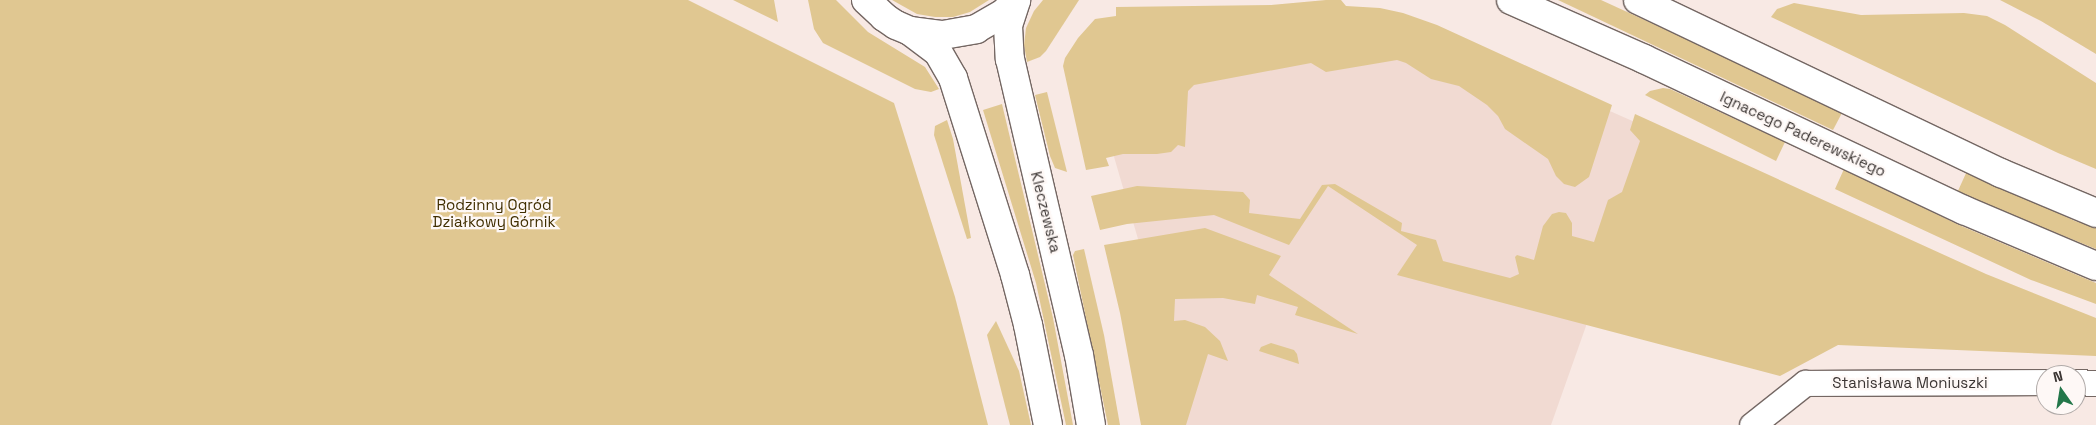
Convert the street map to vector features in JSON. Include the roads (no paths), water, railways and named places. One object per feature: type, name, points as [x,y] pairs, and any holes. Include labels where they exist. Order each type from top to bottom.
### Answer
[{"type":"main road","points":[[866,0],[884,17],[910,31],[938,52],[953,78],[1015,275],[1028,325],[1048,425]]},
{"type":"main road","points":[[910,31],[926,34],[960,34],[991,22],[1016,0]]},
{"type":"main road","name":"Kleczewska","points":[[1016,0],[1008,26],[1010,59],[1079,355],[1091,425]]},
{"type":"main road","name":"Ignacego Paderewskiego","points":[[1511,0],[1653,63],[1964,210],[2096,266]]},
{"type":"main road","points":[[1638,0],[2001,172],[2096,212]]},
{"type":"street","name":"Stanisława Moniuszki","points":[[1752,425],[1779,401],[1805,383],[2036,382]]},
{"type":"park label","name":"Rodzinny Ogród Działkowy Górnik","points":[[494,212]]}]
